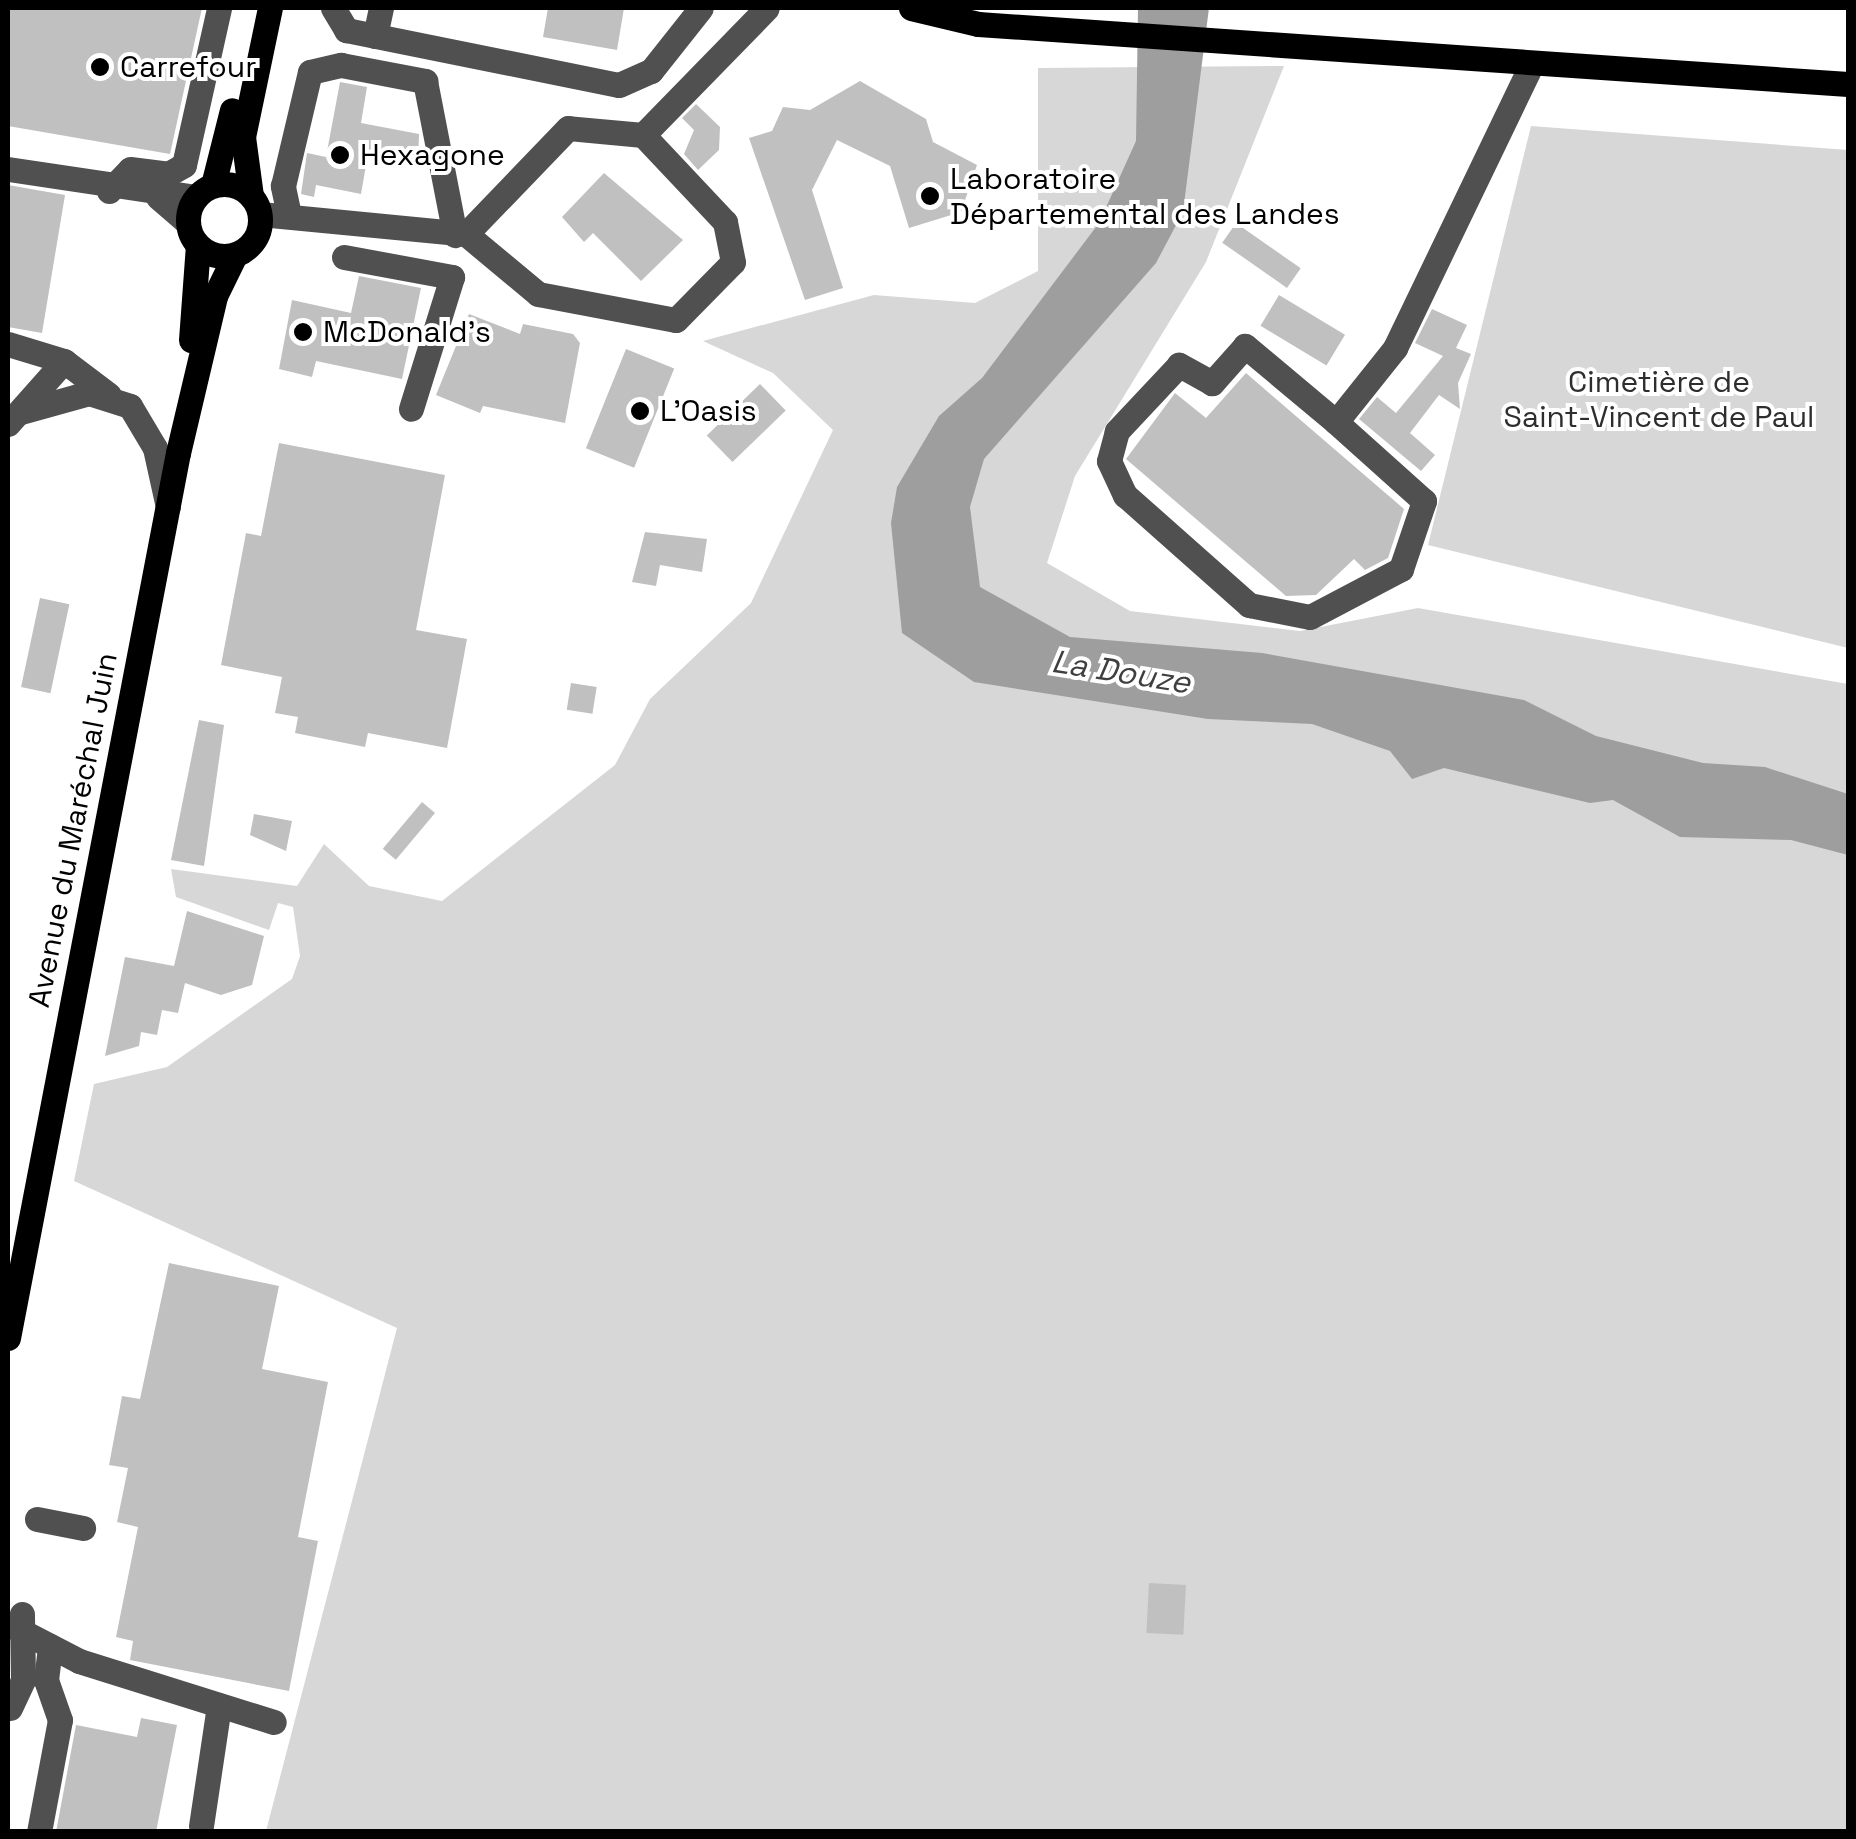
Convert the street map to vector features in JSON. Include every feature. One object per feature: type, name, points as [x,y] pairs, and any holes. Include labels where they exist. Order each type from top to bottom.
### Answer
[{"type":"main road","name":"Avenue du Maréchal Juin","points":[[178,453],[198,212],[253,8]]},
{"type":"main road","points":[[198,212],[256,205],[243,137],[270,8]]},
{"type":"main road","points":[[911,8],[978,24],[1848,84]]},
{"type":"main road","name":"Avenue du Maréchal Juin","points":[[8,1338],[178,453],[215,296],[235,255],[252,244],[256,205]]},
{"type":"main road","points":[[198,212],[235,255]]},
{"type":"street","points":[[109,190],[130,169],[168,174],[184,165],[218,8]]},
{"type":"street","points":[[333,8],[346,30],[619,85],[650,71],[701,8]]},
{"type":"street","points":[[375,36],[381,8]]},
{"type":"street","points":[[642,135],[767,8]]},
{"type":"street","points":[[1336,422],[1395,348],[1532,63]]},
{"type":"street","points":[[289,215],[282,186],[310,72],[341,65],[425,81],[461,235]]},
{"type":"street","points":[[256,205],[289,215],[461,235],[538,294],[676,320],[733,262],[724,222],[642,135],[568,128],[461,235]]},
{"type":"street","points":[[8,170],[158,197],[198,212]]},
{"type":"street","points":[[344,258],[452,278],[410,409]]},
{"type":"street","points":[[8,344],[64,361],[130,406],[151,437],[168,507]]},
{"type":"street","points":[[1245,346],[1336,422],[1424,502],[1401,569],[1310,617],[1249,606],[1124,496],[1109,461],[1117,432],[1179,365],[1212,382],[1245,346]]},
{"type":"street","points":[[14,418],[64,361]]},
{"type":"street","points":[[14,418],[109,395]]},
{"type":"street","points":[[37,1519],[83,1528]]},
{"type":"street","points":[[16,1631],[274,1722]]},
{"type":"street","points":[[9,1714],[23,1680],[16,1631]]},
{"type":"street","points":[[39,1832],[60,1720],[46,1680],[50,1646]]},
{"type":"street","points":[[8,1675],[9,1714]]},
{"type":"street","points":[[201,1826],[219,1705]]},
{"type":"green space","points":[[1284,66],[1206,262],[1075,476],[1047,563],[1130,611],[1300,631],[1418,608],[1848,684],[1848,1831],[266,1831],[397,1328],[74,1181],[94,1084],[167,1067],[292,979],[300,956],[293,907],[278,903],[269,930],[176,897],[171,869],[297,886],[324,844],[369,886],[442,901],[615,765],[650,699],[751,603],[833,430],[773,373],[703,341],[874,295],[975,303],[1038,271],[1038,68]]},
{"type":"green space","name":"Cimetière de Saint-Vincent de Paul","points":[[1531,126],[1848,150],[1848,648],[1428,545]]},
{"type":"water","name":"La Douze","points":[[1138,8],[1209,8],[1183,212],[1156,263],[984,459],[970,507],[980,587],[1070,637],[1262,653],[1524,700],[1596,736],[1703,763],[1765,767],[1848,794],[1848,855],[1791,840],[1680,837],[1613,800],[1590,803],[1444,768],[1412,779],[1390,751],[1312,724],[1208,719],[974,682],[902,633],[891,523],[897,487],[939,416],[982,378],[1099,223],[1136,141]]},
{"type":"building","name":"Carrefour","points":[[8,8],[202,8],[170,154],[8,126]]},
{"type":"building","points":[[548,8],[624,8],[617,50],[543,37]]},
{"type":"building","name":"Laboratoire Départemental des Landes","points":[[860,81],[926,119],[933,142],[977,165],[961,212],[909,228],[890,166],[837,140],[812,190],[843,288],[805,300],[749,138],[772,131],[783,107],[810,110]]},
{"type":"building","points":[[340,82],[367,87],[361,123],[419,134],[418,163],[368,154],[361,194],[316,185],[314,197],[301,194],[307,153],[326,157]]},
{"type":"building","points":[[696,104],[720,127],[719,150],[698,170],[684,154],[694,130],[682,118]]},
{"type":"building","points":[[604,173],[683,240],[641,281],[593,233],[584,242],[562,217]]},
{"type":"building","points":[[8,185],[65,195],[42,333],[8,327]]},
{"type":"building","points":[[1236,223],[1301,268],[1287,288],[1222,243]]},
{"type":"building","points":[[359,276],[421,288],[402,379],[316,361],[312,377],[279,369],[292,300],[351,313]]},
{"type":"building","points":[[1279,295],[1345,335],[1326,366],[1260,326]]},
{"type":"building","points":[[1432,309],[1467,325],[1456,348],[1471,354],[1458,383],[1460,409],[1439,395],[1410,433],[1435,455],[1421,471],[1359,419],[1377,397],[1396,413],[1443,356],[1415,343]]},
{"type":"building","points":[[469,314],[520,334],[523,324],[573,334],[580,343],[565,423],[483,406],[480,413],[436,395]]},
{"type":"building","name":"L'Oasis","points":[[626,349],[674,368],[634,468],[586,448]]},
{"type":"building","points":[[1246,373],[1404,509],[1388,558],[1365,570],[1354,559],[1316,595],[1286,596],[1126,459],[1175,393],[1206,418]]},
{"type":"building","points":[[760,384],[786,411],[732,462],[707,435]]},
{"type":"building","points":[[279,443],[445,475],[416,630],[467,639],[447,748],[368,733],[365,747],[295,733],[298,717],[275,713],[282,677],[221,665],[246,533],[261,536]]},
{"type":"building","points":[[645,532],[707,539],[702,572],[660,565],[656,586],[632,582]]},
{"type":"building","points":[[40,598],[69,604],[50,693],[21,687]]},
{"type":"building","points":[[571,683],[597,687],[592,714],[567,710]]},
{"type":"building","points":[[199,720],[224,725],[204,866],[171,860]]},
{"type":"building","points":[[422,802],[435,813],[396,860],[383,849]]},
{"type":"building","points":[[254,814],[292,821],[286,851],[250,835]]},
{"type":"building","points":[[187,911],[264,936],[252,985],[221,995],[185,983],[178,1013],[162,1010],[157,1035],[141,1032],[139,1046],[105,1056],[125,957],[174,966]]},
{"type":"building","points":[[169,1263],[279,1286],[262,1369],[328,1382],[298,1537],[318,1541],[289,1691],[130,1660],[133,1641],[116,1637],[138,1527],[117,1522],[128,1468],[109,1465],[122,1396],[140,1399]]},
{"type":"building","points":[[1149,1583],[1186,1585],[1183,1635],[1146,1633]]},
{"type":"building","points":[[141,1718],[177,1725],[156,1832],[56,1832],[76,1725],[137,1737]]},
{"type":"place","name":"Carrefour","points":[[100,67]]},
{"type":"place","name":"Hexagone","points":[[340,155]]},
{"type":"place","name":"Laboratoire Départemental des Landes","points":[[930,196]]},
{"type":"place","name":"McDonald's","points":[[303,332]]},
{"type":"place","name":"L'Oasis","points":[[640,411]]}]
